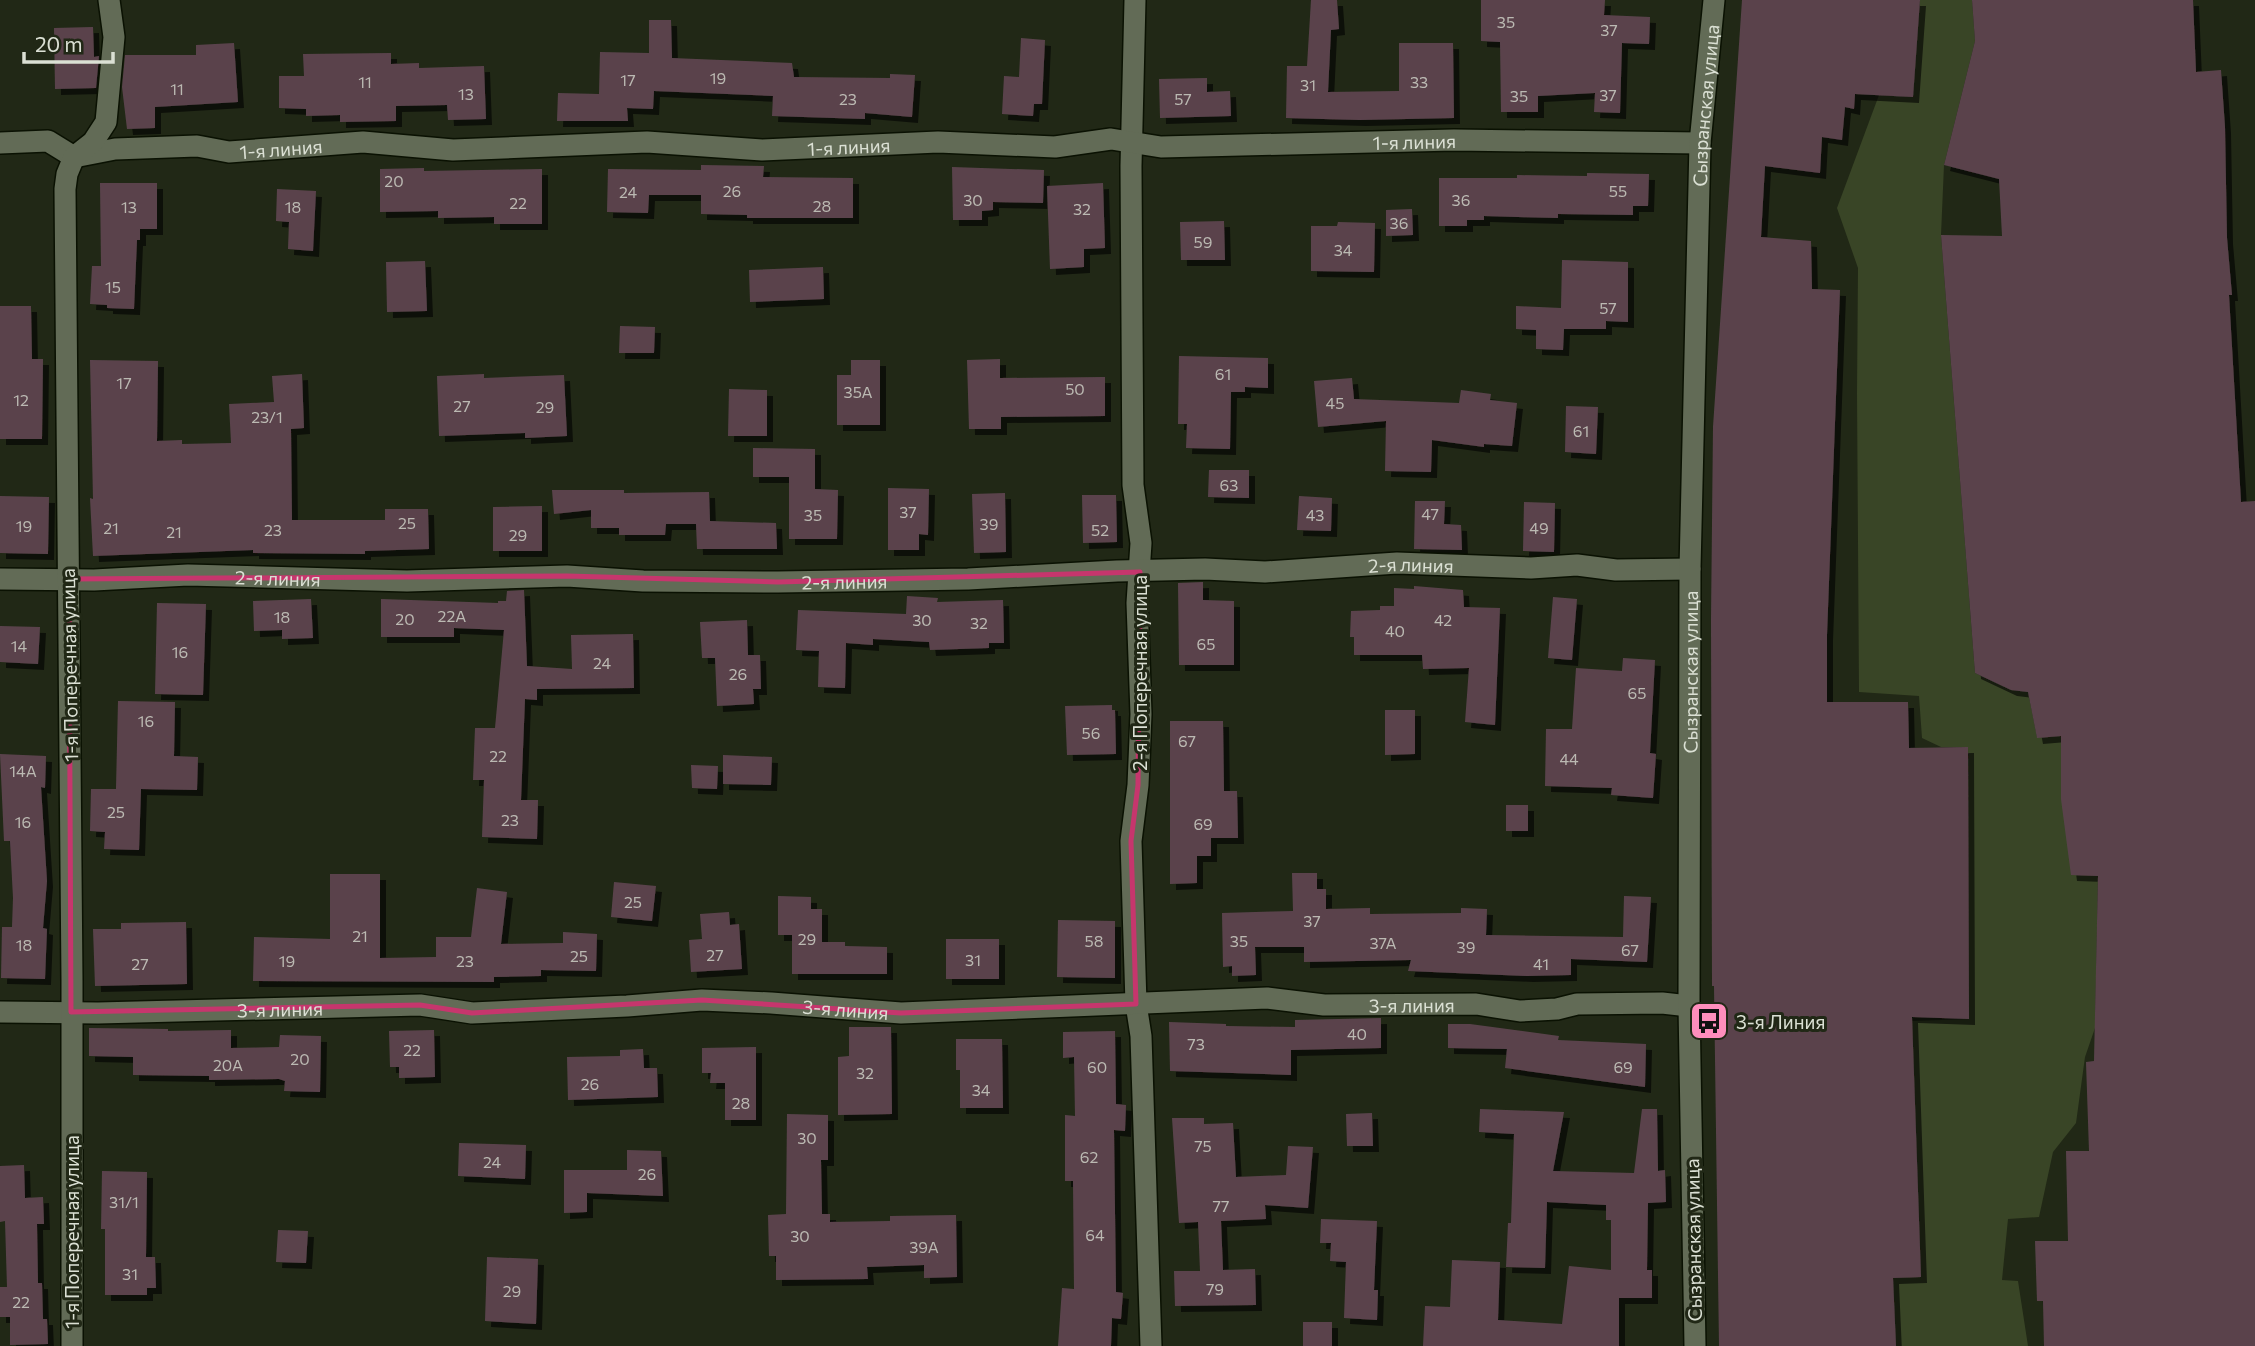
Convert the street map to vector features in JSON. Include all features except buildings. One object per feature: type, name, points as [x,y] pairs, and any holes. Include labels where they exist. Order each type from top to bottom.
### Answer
[{"type":"street","points":[[0,143],[48,141],[74,156],[93,142],[106,122],[114,37],[109,0]]},
{"type":"street","name":"2-я Поперечная улица","points":[[1135,0],[1132,142],[1133,485],[1141,543],[1138,603],[1141,713],[1139,785],[1131,841],[1136,1003],[1141,1036],[1151,1346]]},
{"type":"street","name":"Сызранская улица","points":[[1695,1346],[1689,1006],[1690,569],[1700,143],[1714,0]]},
{"type":"street","name":"1-я линия","points":[[74,156],[115,149],[197,146],[229,152],[363,142],[453,150],[647,142],[762,149],[938,142],[1055,147],[1111,139],[1161,147],[1454,140],[1700,143]]},
{"type":"street","name":"1-я Поперечная улица","points":[[72,1346],[65,189],[74,156]]},
{"type":"street","name":"2-я линия","points":[[0,579],[94,580],[188,575],[407,581],[567,576],[643,581],[792,582],[968,579],[1205,569],[1265,572],[1396,563],[1531,568],[1577,565],[1616,569],[1690,569]]},
{"type":"street","name":"3-я линия","points":[[0,1012],[98,1013],[420,1005],[472,1013],[702,1000],[901,1013],[1267,999],[1324,1005],[1476,1004],[1520,1011],[1557,1009],[1577,1004],[1662,1003],[1689,1006]]},
{"type":"highlighted area","points":[[1140,572],[1138,785],[1131,841],[1136,1004],[901,1013],[702,1000],[472,1013],[420,1005],[71,1012],[69,579],[567,576],[778,582]]},
{"type":"green space","points":[[1920,0],[1972,0],[1975,41],[1944,165],[1941,235],[1975,673],[2011,690],[2028,692],[2037,737],[2061,736],[2098,876],[2095,1028],[2085,1057],[2076,1123],[2053,1152],[2039,1217],[2008,1219],[2002,1280],[2018,1281],[2028,1346],[1896,1346],[1893,1278],[1921,1276],[1912,1021],[1969,1019],[1968,747],[1941,747],[1922,738],[1919,696],[1859,692],[1858,268],[1837,208],[1879,95],[1913,97]]},
{"type":"place","name":"3-я Линия","points":[[1709,1021]]}]
